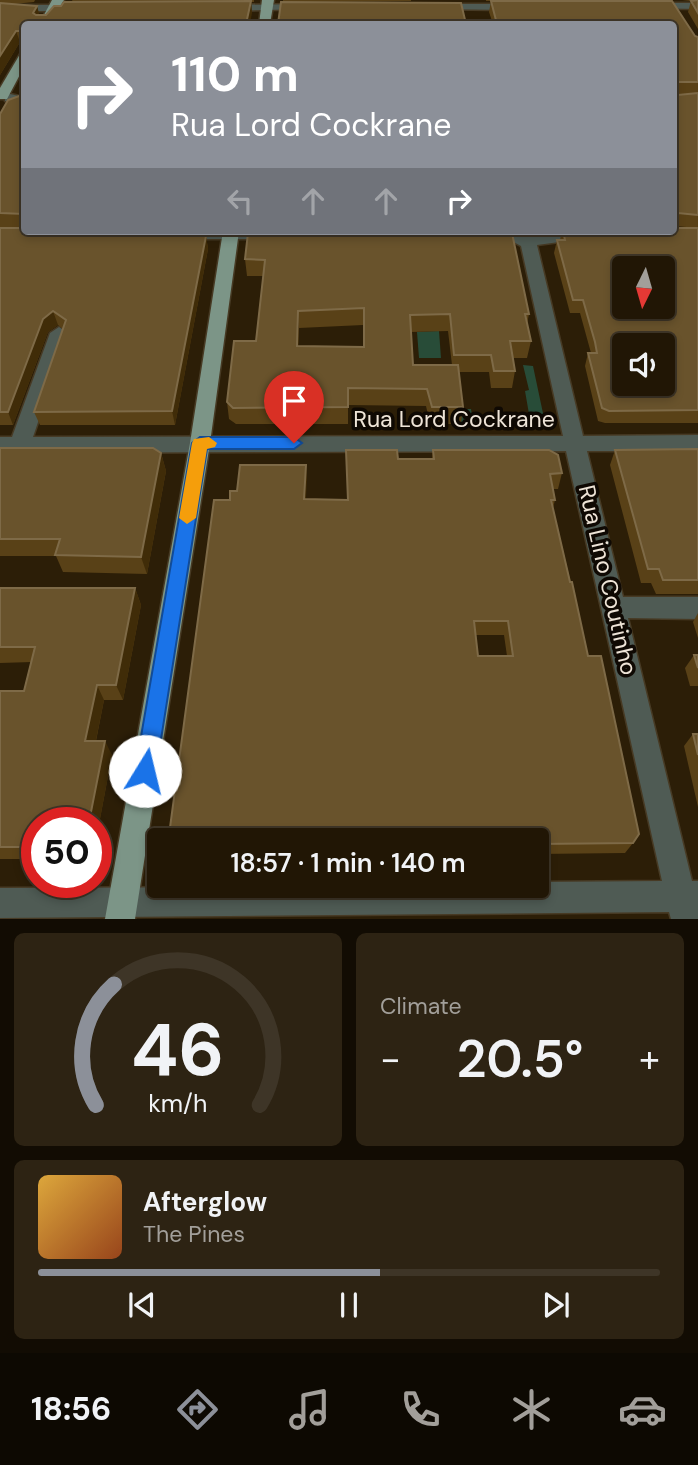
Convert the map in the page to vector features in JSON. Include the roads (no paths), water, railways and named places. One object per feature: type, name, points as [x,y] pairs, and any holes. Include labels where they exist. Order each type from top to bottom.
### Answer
[{"type":"main road","points":[[46,21],[55,4]]},
{"type":"main road","points":[[10,100],[21,66]]},
{"type":"main road","points":[[122,911],[200,443],[231,235]]},
{"type":"street","points":[[673,3],[685,22]]},
{"type":"street","points":[[636,6],[673,3],[698,6]]},
{"type":"street","points":[[0,8],[55,4],[92,8]]},
{"type":"street","points":[[208,8],[268,4],[325,8]]},
{"type":"street","points":[[471,4],[475,21]]},
{"type":"street","points":[[417,7],[471,4],[534,7]]},
{"type":"street","points":[[491,235],[527,236]]},
{"type":"street","name":"Rua Lino Coutinho","points":[[527,236],[614,607],[688,904]]},
{"type":"street","points":[[10,445],[59,333]]},
{"type":"street","name":"Rua Lord Cockrane","points":[[10,445],[698,443]]},
{"type":"street","points":[[614,607],[698,608]]},
{"type":"street","points":[[0,903],[122,911],[688,904]]}]
